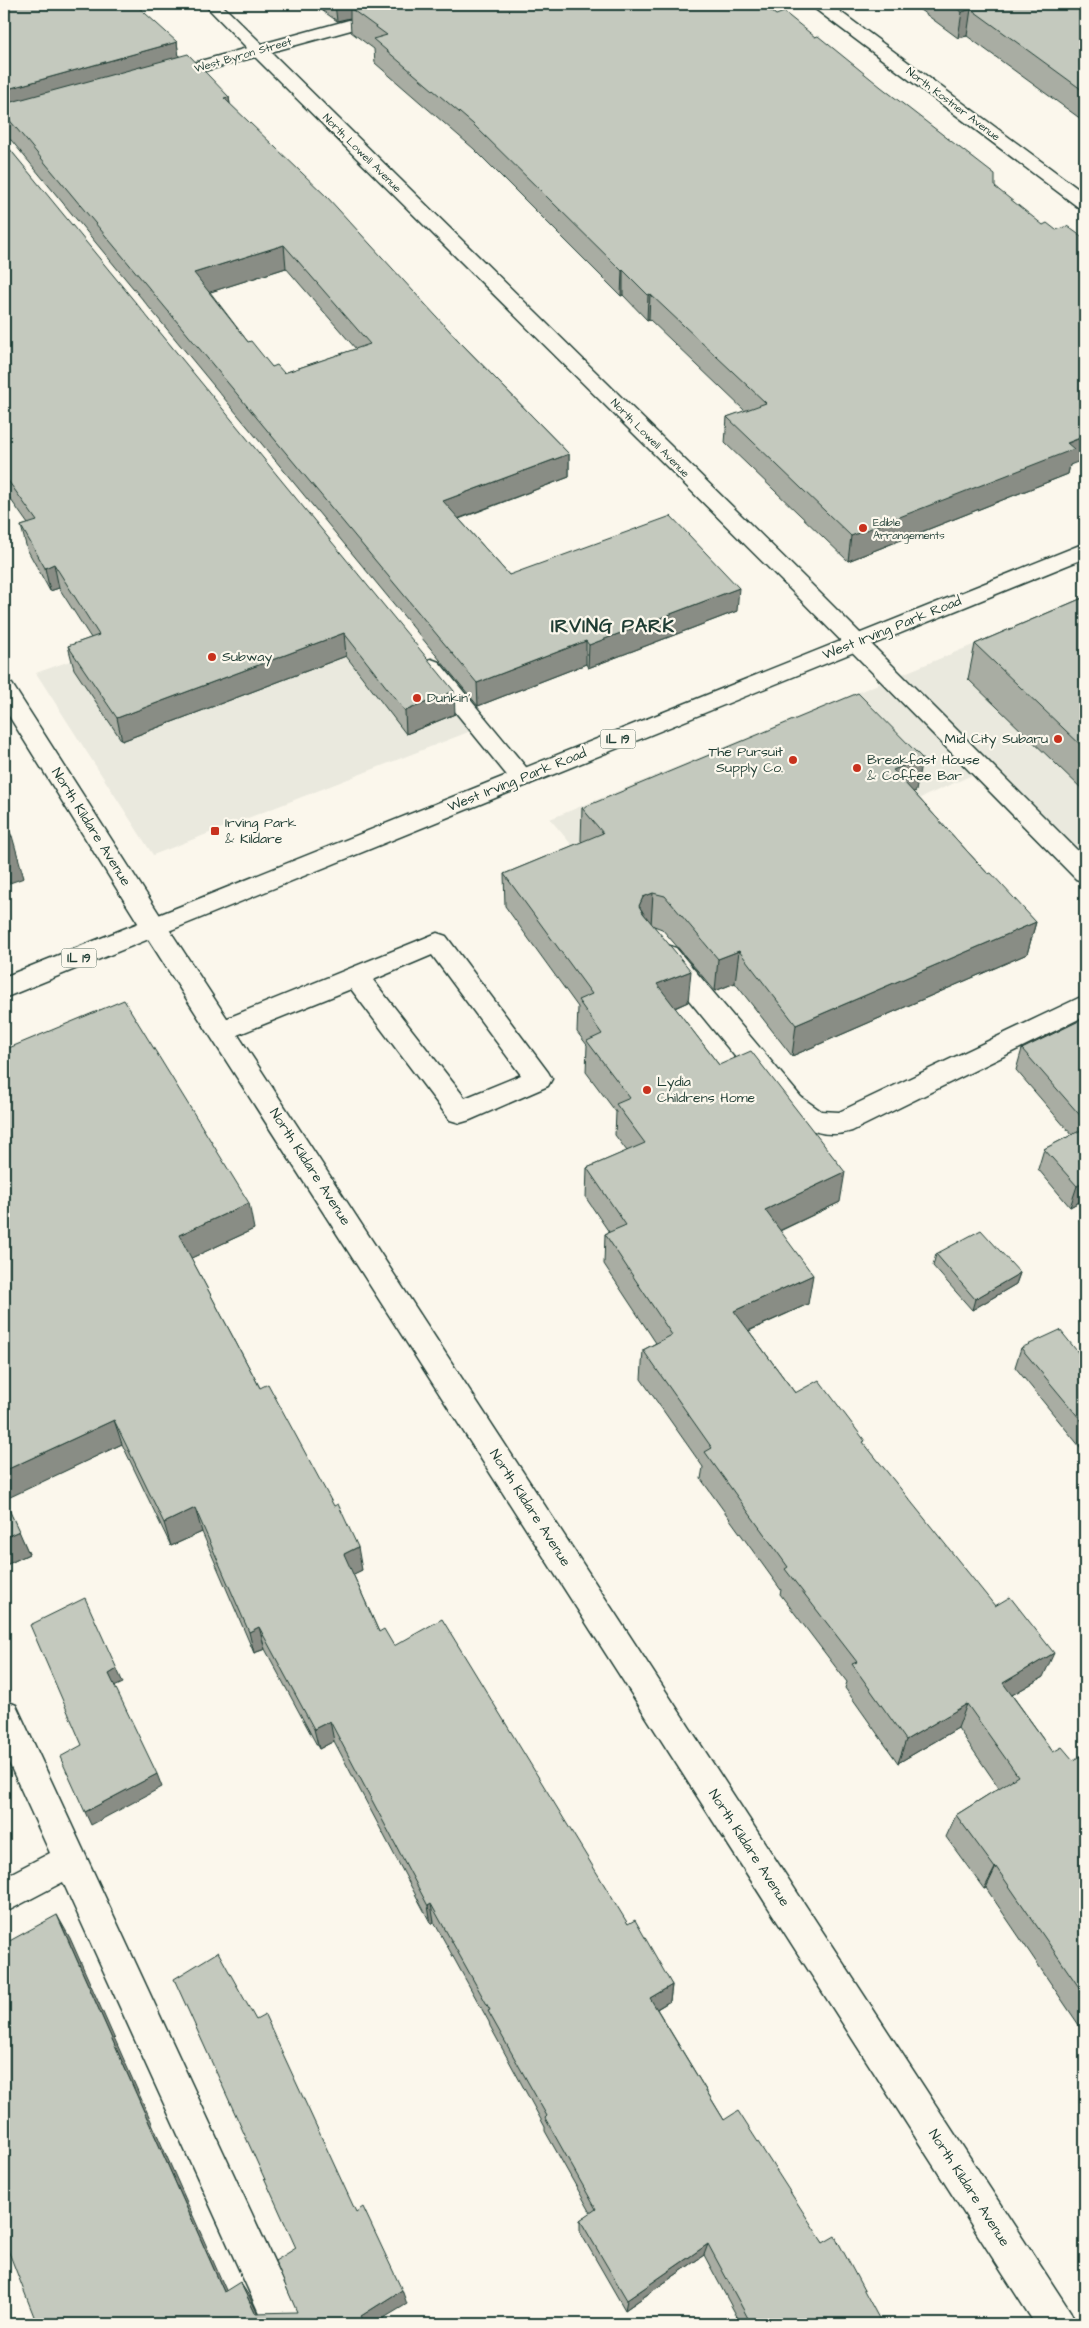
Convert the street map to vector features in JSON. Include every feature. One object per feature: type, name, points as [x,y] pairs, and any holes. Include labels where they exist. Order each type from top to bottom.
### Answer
[{"type":"street","name":"North Lowell Avenue","points":[[212,4],[856,642],[1085,873]]},
{"type":"street","name":"West Byron Street","points":[[145,82],[425,4]]},
{"type":"street","name":"North Kostner Avenue","points":[[820,4],[1085,204]]},
{"type":"street","name":"West Irving Park Road","points":[[4,988],[1085,550]]},
{"type":"street","points":[[416,649],[522,778]]},
{"type":"street","name":"North Kildare Avenue","points":[[4,690],[154,927],[1057,2324]]},
{"type":"street","points":[[652,938],[791,1105],[816,1122],[842,1122],[1085,1005]]},
{"type":"street","points":[[222,1032],[356,976],[437,943],[539,1078],[460,1112],[356,976]]},
{"type":"street","points":[[4,1716],[284,2324]]},
{"type":"street","points":[[4,1896],[70,1860]]},
{"type":"shaded area","points":[[339,565],[471,731],[153,855],[36,673]]},
{"type":"shaded area","points":[[1085,599],[1085,881],[977,773],[637,923],[550,819]]},
{"type":"building","points":[[4,4],[135,4],[177,42],[4,90]]},
{"type":"building","points":[[366,4],[762,4],[776,15],[784,12],[815,37],[818,36],[995,175],[995,187],[1043,225],[1047,223],[1056,230],[1067,226],[1085,239],[1085,436],[1067,443],[1074,449],[851,536],[727,417],[766,403],[650,294],[648,295],[622,271],[473,124],[373,39],[387,35],[350,8]]},
{"type":"building","points":[[950,4],[1085,4],[1085,92],[971,9],[962,12]]},
{"type":"building","points":[[188,54],[229,97],[224,98],[327,197],[458,340],[569,454],[443,501],[509,575],[671,516],[739,588],[589,645],[586,641],[477,683],[7,117],[4,116],[4,104]],"holes":[[[284,245],[370,344],[284,373],[277,365],[272,367],[251,341],[248,342],[194,273]]]},
{"type":"building","points":[[4,142],[454,691],[405,711],[344,633],[117,718],[68,646],[99,635],[54,564],[45,568],[21,526],[37,521],[4,475]]},
{"type":"building","points":[[1085,597],[1085,749],[975,644]]},
{"type":"building","points":[[858,693],[922,758],[893,770],[988,874],[991,873],[1036,922],[796,1025],[739,951],[718,959],[665,896],[653,893],[643,897],[639,906],[691,971],[657,984],[719,1065],[751,1051],[845,1172],[765,1210],[813,1275],[734,1311],[795,1393],[819,1380],[865,1441],[863,1442],[995,1606],[1010,1597],[1054,1653],[1003,1683],[1053,1752],[1062,1747],[1073,1760],[1084,1754],[1085,1756],[1085,1996],[996,1867],[956,1815],[1018,1776],[967,1704],[906,1740],[852,1664],[857,1662],[785,1569],[788,1567],[705,1452],[712,1448],[643,1350],[672,1335],[605,1234],[626,1225],[587,1168],[645,1143],[616,1104],[630,1098],[587,1041],[602,1034],[578,1000],[592,994],[504,874],[603,833],[582,808]]},
{"type":"building","points":[[4,822],[12,836],[4,839]]},
{"type":"building","points":[[124,1000],[249,1203],[179,1235],[260,1388],[268,1384],[334,1506],[338,1504],[358,1547],[344,1554],[379,1632],[384,1629],[394,1646],[442,1619],[628,1924],[635,1920],[672,1985],[650,1998],[724,2120],[738,2111],[823,2243],[835,2236],[882,2324],[741,2324],[749,2320],[708,2244],[627,2300],[580,2220],[596,2209],[545,2118],[547,2116],[488,2011],[490,2010],[431,1904],[428,1906],[330,1721],[314,1729],[259,1627],[249,1632],[195,1508],[164,1523],[114,1420],[4,1471],[4,1050]]},
{"type":"building","points":[[1085,1018],[1085,1121],[1022,1049]]},
{"type":"building","points":[[1085,1128],[1085,1182],[1077,1186],[1044,1149]]},
{"type":"building","points":[[981,1230],[1020,1273],[975,1299],[936,1254]]},
{"type":"building","points":[[1060,1330],[1085,1361],[1085,1425],[1021,1348]]},
{"type":"building","points":[[4,1499],[19,1531],[4,1538]]},
{"type":"building","points":[[85,1598],[117,1669],[109,1674],[157,1774],[85,1812],[60,1757],[82,1745],[30,1625]]},
{"type":"building","points":[[57,1915],[224,2292],[240,2282],[255,2313],[297,2312],[275,2261],[296,2248],[174,1979],[218,1952],[256,2020],[265,2015],[356,2212],[363,2207],[402,2290],[361,2316],[365,2324],[37,2324],[4,2240],[4,1944]]},
{"type":"place","name":"Edible Arrangements","points":[[863,528]]},
{"type":"place","name":"Subway","points":[[212,657]]},
{"type":"place","name":"Dunkin'","points":[[417,698]]},
{"type":"place","name":"Mid City Subaru","points":[[1058,739]]},
{"type":"place","name":"The Pursuit Supply Co.","points":[[793,760]]},
{"type":"place","name":"Breakfast House & Coffee Bar","points":[[857,768]]},
{"type":"place","name":"Irving Park & Kildare","points":[[215,831]]},
{"type":"place","name":"Lydia Childrens Home","points":[[647,1090]]},
{"type":"district","name":"IRVING PARK","points":[[613,626]]}]
